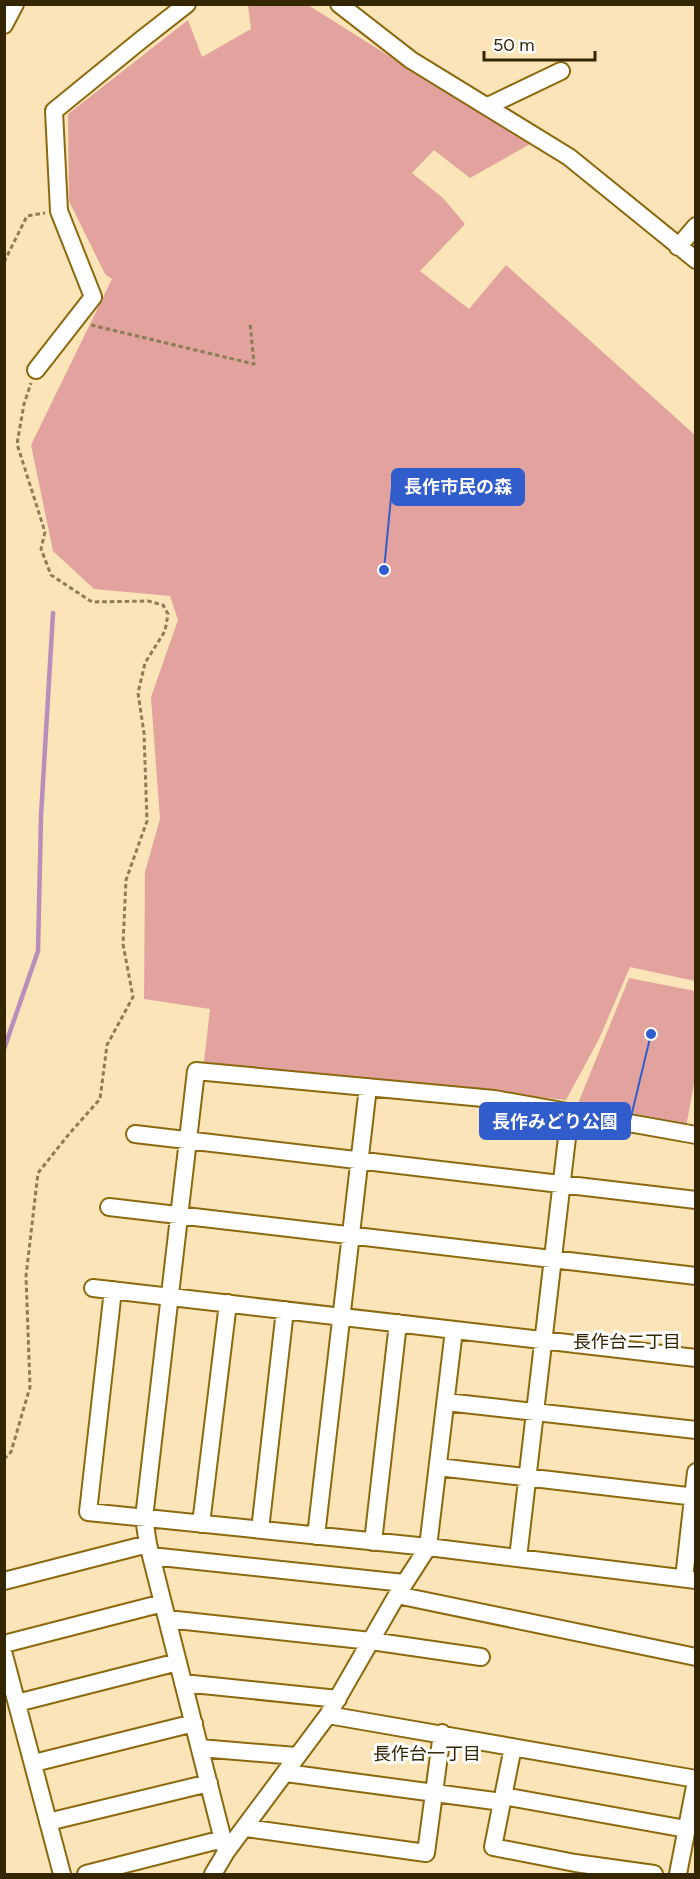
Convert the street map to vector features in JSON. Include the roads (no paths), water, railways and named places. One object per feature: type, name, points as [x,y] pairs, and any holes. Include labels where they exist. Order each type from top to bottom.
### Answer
[{"type":"street","points":[[4,25],[15,4]]},
{"type":"street","points":[[36,370],[93,297],[58,211],[54,111],[187,4]]},
{"type":"street","points":[[339,4],[411,60],[569,157],[696,260]]},
{"type":"street","points":[[488,106],[561,71]]},
{"type":"street","points":[[678,247],[696,226]]},
{"type":"street","points":[[213,1875],[225,1845],[149,1550],[144,1518],[196,1071],[494,1099],[696,1135]]},
{"type":"street","points":[[316,1536],[368,1087]]},
{"type":"street","points":[[518,1558],[570,1112]]},
{"type":"street","points":[[135,1134],[696,1200]]},
{"type":"street","points":[[109,1208],[696,1276]]},
{"type":"street","points":[[93,1288],[696,1358]]},
{"type":"street","points":[[113,1290],[88,1512],[428,1547],[690,1579],[696,1472]]},
{"type":"street","points":[[201,1524],[228,1303]]},
{"type":"street","points":[[260,1530],[285,1310]]},
{"type":"street","points":[[373,1542],[398,1323]]},
{"type":"street","points":[[86,1875],[225,1845],[246,1828],[296,1756],[328,1715],[400,1589],[428,1547],[454,1330]]},
{"type":"street","points":[[446,1402],[696,1430]]},
{"type":"street","points":[[438,1467],[694,1497]]},
{"type":"street","points":[[4,1581],[149,1550],[400,1589],[696,1657]]},
{"type":"street","points":[[4,1644],[163,1603]]},
{"type":"street","points":[[167,1619],[371,1641],[481,1658]]},
{"type":"street","points":[[4,1654],[62,1875]]},
{"type":"street","points":[[17,1703],[178,1662]]},
{"type":"street","points":[[183,1683],[338,1699]]},
{"type":"street","points":[[328,1715],[442,1733],[696,1780],[678,1875]]},
{"type":"street","points":[[34,1763],[194,1723]]},
{"type":"street","points":[[246,1828],[426,1852],[442,1733]]},
{"type":"street","points":[[513,1747],[493,1847],[654,1875]]},
{"type":"street","points":[[200,1748],[296,1756]]},
{"type":"street","points":[[286,1773],[434,1794],[503,1799],[686,1829]]},
{"type":"street","points":[[48,1822],[209,1783]]},
{"type":"waterway","points":[[4,1049],[38,951],[41,816],[53,613]]},
{"type":"place","name":"長作市民の森","points":[[384,570]]},
{"type":"place","name":"長作みどり公園","points":[[651,1034]]},
{"type":"district","name":"長作台二丁目","points":[[627,1342]]},
{"type":"district","name":"長作台一丁目","points":[[427,1754]]}]
